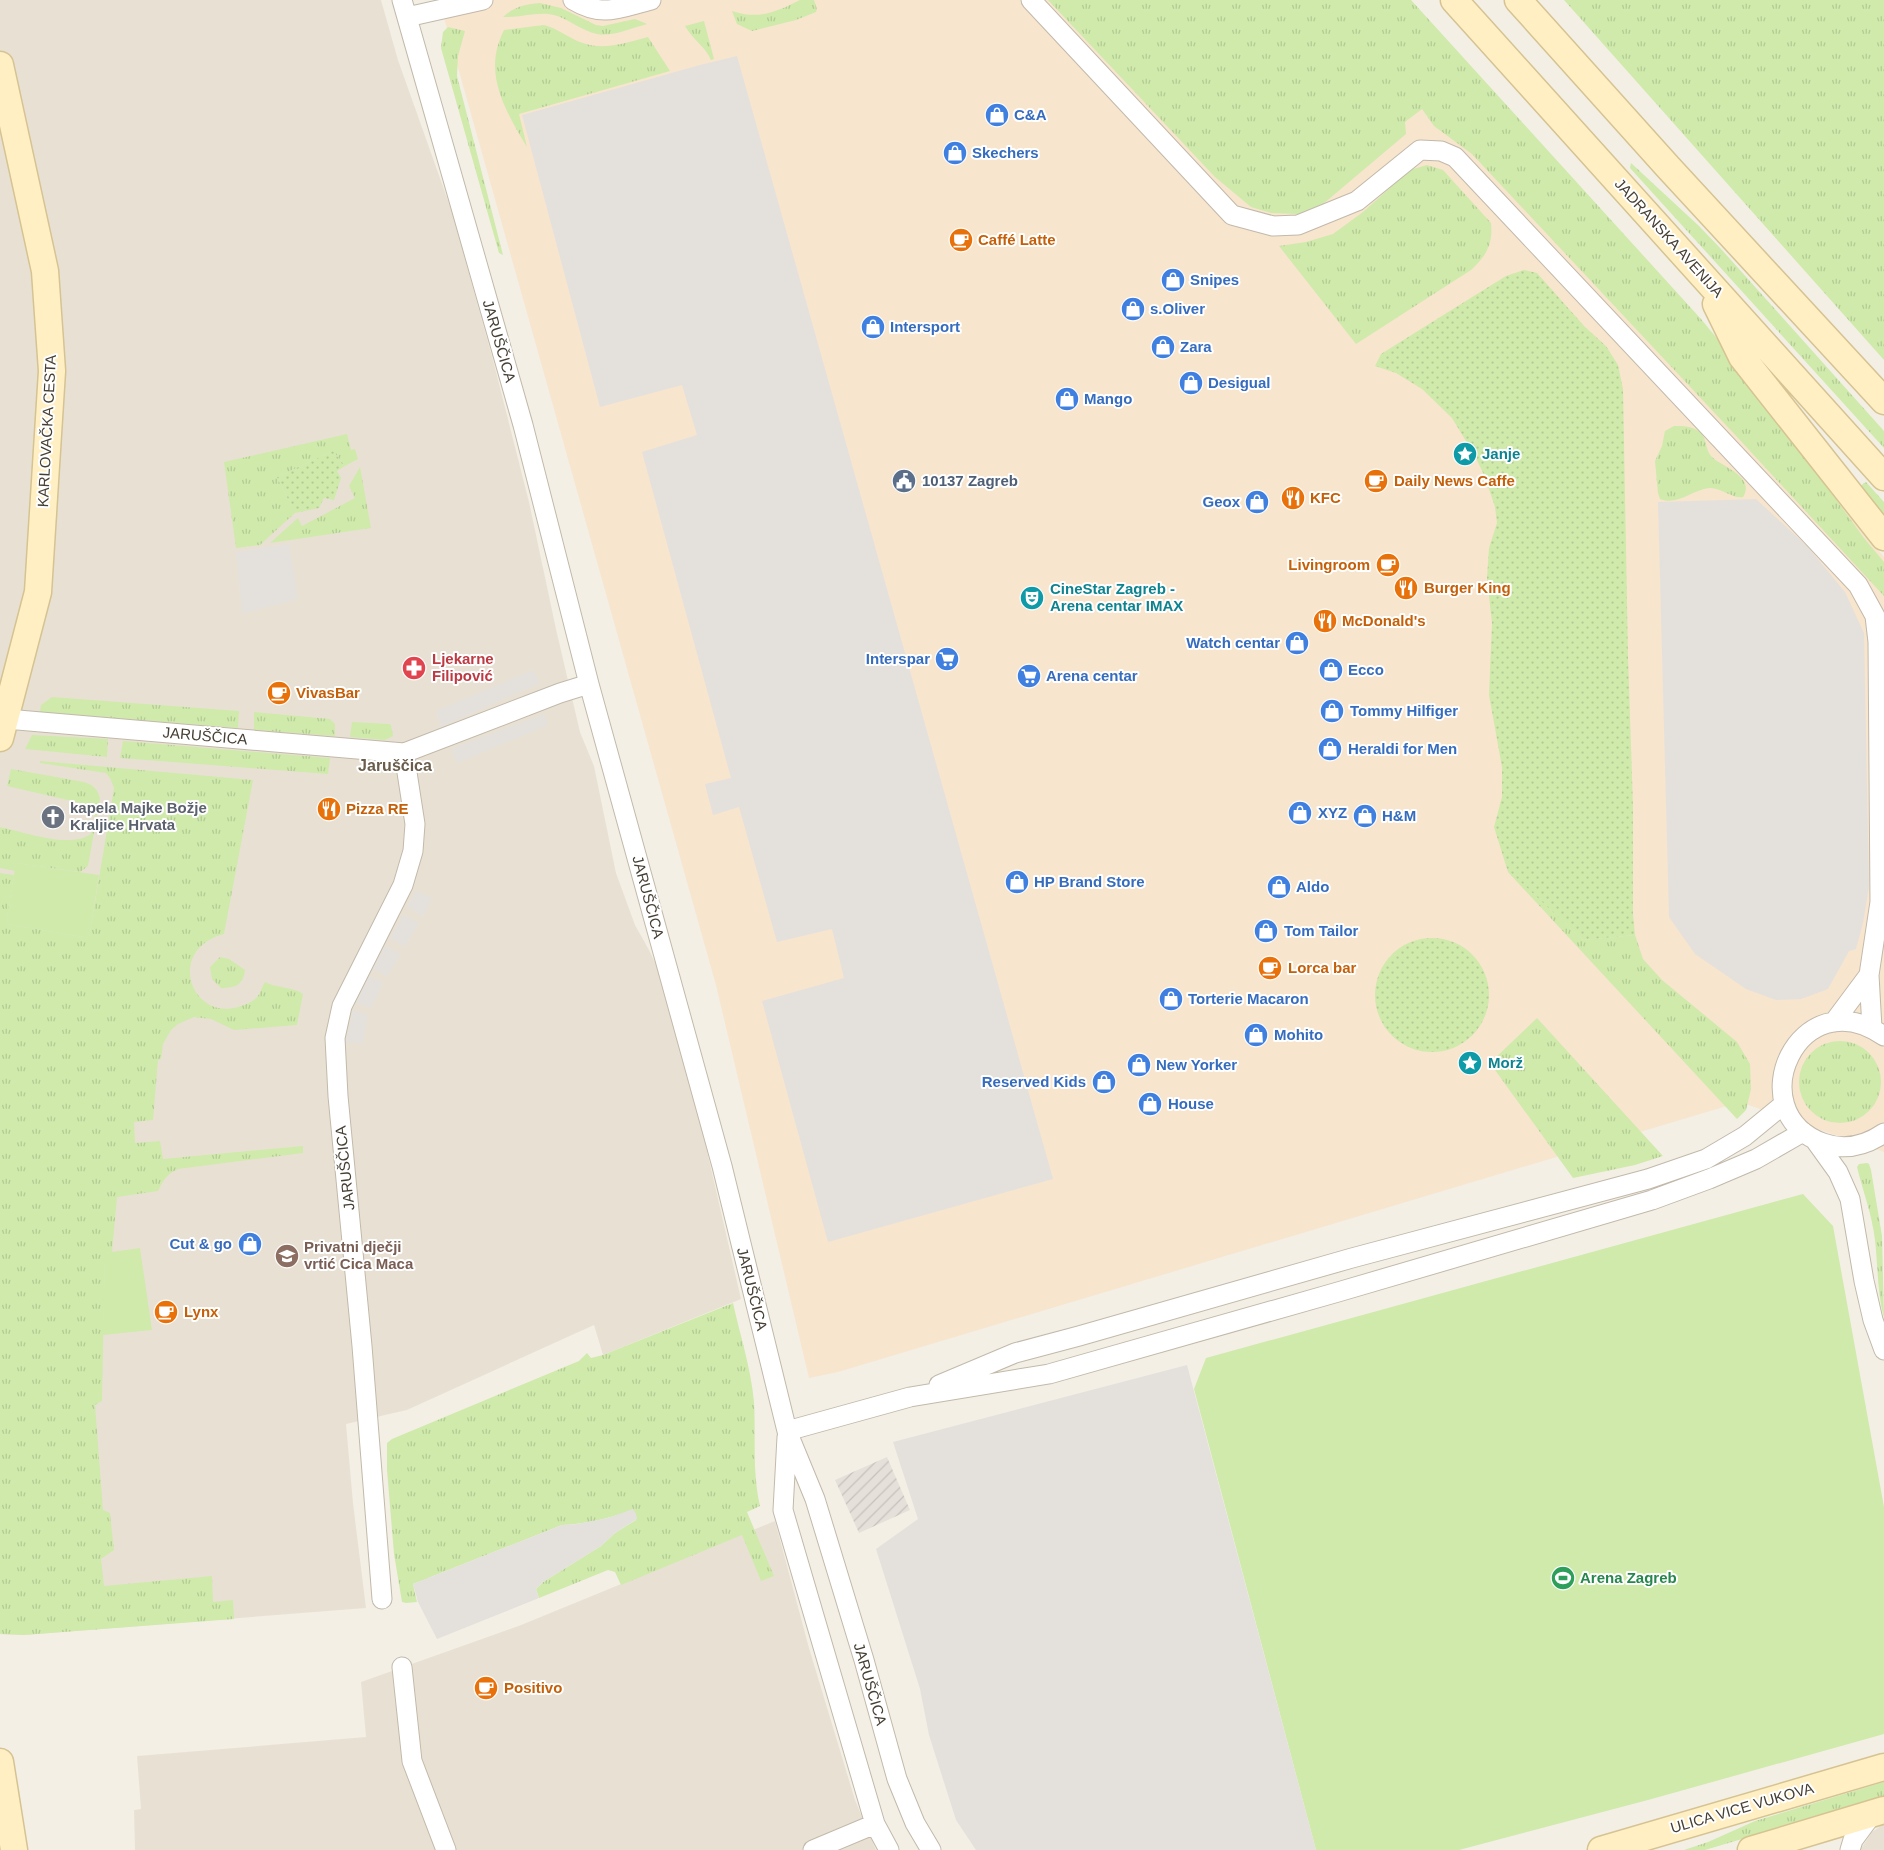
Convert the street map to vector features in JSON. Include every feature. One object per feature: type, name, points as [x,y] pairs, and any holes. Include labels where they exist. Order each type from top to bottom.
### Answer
[{"type":"main road","name":"JADRANSKA AVENIJA","points":[[1454,0],[1884,477]]},
{"type":"main road","points":[[1518,0],[1668,167],[1884,401]]},
{"type":"main road","name":"KARLOVAČKA CESTA","points":[[0,65],[45,271],[52,371],[38,592],[3,728]]},
{"type":"main road","points":[[1699,272],[1742,356],[1884,537]]},
{"type":"main road","points":[[0,1762],[14,1850]]},
{"type":"main road","name":"ULICA VICE VUKOVA","points":[[1601,1850],[1884,1767]]},
{"type":"main road","points":[[1769,1848],[1879,1812]]},
{"type":"street","points":[[404,8],[483,0]]},
{"type":"street","points":[[573,0],[584,7],[596,10],[612,10],[651,0]]},
{"type":"street","points":[[1031,0],[1232,215],[1273,226],[1298,225],[1356,200],[1420,150],[1441,151],[1454,157],[1858,585],[1875,616],[1879,650],[1880,902],[1869,975],[1878,1032]]},
{"type":"street","name":"JARUŠČICA","points":[[404,8],[523,425],[589,684],[722,1166],[787,1431],[815,1499],[864,1660],[897,1779],[915,1823],[931,1850]]},
{"type":"street","name":"JARUŠČICA","points":[[3,728],[404,753],[560,693],[589,684]]},
{"type":"street","name":"JARUŠČICA","points":[[382,1599],[362,1346],[338,1096],[335,1038],[342,1006],[403,885],[413,851],[415,824],[404,753]]},
{"type":"street","points":[[1834,1022],[1869,975]]},
{"type":"street","points":[[1878,1032],[1853,1022],[1834,1022],[1818,1027],[1804,1036],[1793,1048],[1784,1066],[1781,1085],[1784,1104],[1792,1119],[1809,1136],[1838,1172],[1850,1199],[1864,1281],[1873,1320],[1884,1350]]},
{"type":"street","points":[[910,1397],[1016,1353],[1352,1258],[1648,1179],[1706,1159],[1745,1136],[1784,1104]]},
{"type":"street","points":[[787,1431],[910,1397],[1049,1374],[1328,1295],[1652,1200],[1809,1136],[1833,1146],[1852,1147],[1870,1142],[1884,1133]]},
{"type":"street","name":"JARUŠČICA","points":[[787,1431],[784,1510],[875,1824],[889,1850]]},
{"type":"street","points":[[402,1667],[412,1762],[446,1850]]},
{"type":"street","points":[[1850,1850],[1853,1840],[1879,1812]]},
{"type":"street","points":[[813,1850],[875,1824]]},
{"type":"shaded area","points":[[0,0],[381,0],[398,60],[452,212],[493,360],[529,502],[580,732],[594,766],[616,873],[635,925],[662,977],[690,1077],[741,1299],[603,1355],[594,1325],[407,1410],[346,1424],[353,1503],[366,1608],[24,1635],[0,1634]]},
{"type":"shaded area","points":[[439,0],[1409,0],[1564,179],[1884,557],[1884,1152],[1740,1102],[838,1372],[809,1378],[716,985]]},
{"type":"shaded area","points":[[737,56],[1053,1179],[828,1242],[762,1001],[844,978],[832,929],[777,942],[739,807],[713,815],[705,784],[731,778],[642,452],[697,435],[682,385],[600,407],[522,115]]},
{"type":"shaded area","points":[[1756,499],[1807,546],[1845,592],[1864,633],[1869,886],[1863,923],[1856,949],[1849,951],[1828,989],[1801,999],[1776,1000],[1746,989],[1695,954],[1669,917],[1658,502]]},
{"type":"shaded area","points":[[289,544],[298,599],[242,614],[236,552]]},
{"type":"shaded area","points":[[533,670],[540,683],[441,727],[436,711]]},
{"type":"shaded area","points":[[544,714],[548,725],[457,763],[451,749]]},
{"type":"shaded area","points":[[416,891],[432,898],[423,916],[407,907]]},
{"type":"shaded area","points":[[403,915],[419,923],[405,947],[390,938]]},
{"type":"shaded area","points":[[385,946],[401,954],[387,976],[373,969]]},
{"type":"shaded area","points":[[369,976],[383,983],[371,1008],[356,1003]]},
{"type":"shaded area","points":[[353,1010],[368,1015],[363,1043],[346,1042]]},
{"type":"shaded area","points":[[1187,1365],[1316,1850],[976,1850],[956,1820],[929,1735],[920,1689],[876,1549],[918,1519],[893,1442]]},
{"type":"shaded area","points":[[887,1457],[910,1510],[859,1533],[835,1480]]},
{"type":"shaded area","points":[[633,1509],[637,1519],[615,1533],[601,1546],[543,1582],[536,1589],[539,1598],[437,1639],[418,1602],[413,1584],[562,1525],[608,1518]]},
{"type":"shaded area","points":[[775,1521],[809,1648],[855,1800],[876,1850],[135,1850],[134,1810],[141,1809],[137,1756],[366,1737],[361,1682],[521,1625]]},
{"type":"shaded area","points":[[1884,1824],[1884,1850],[1860,1850],[1872,1832]]},
{"type":"green space","points":[[800,0],[814,0],[816,12],[796,20],[752,31],[737,24],[732,11],[742,14],[759,15],[775,11]]},
{"type":"green space","points":[[1048,0],[1411,0],[1701,319],[1734,359],[1864,538],[1884,562],[1884,596],[1472,154],[1434,126],[1422,109],[1405,122],[1406,134],[1323,204],[1298,214],[1271,213],[1251,207],[1215,177]]},
{"type":"green space","points":[[1564,0],[1884,0],[1884,360]]},
{"type":"green space","points":[[540,3],[561,8],[596,25],[603,26],[635,19],[647,24],[603,35],[586,30],[554,15],[503,17],[520,7]]},
{"type":"green space","points":[[704,21],[714,59],[711,60],[685,26]]},
{"type":"green space","points":[[544,25],[594,46],[617,45],[648,37],[670,71],[519,114],[527,147],[504,105],[499,91],[495,61],[504,30]]},
{"type":"green space","points":[[448,27],[465,31],[458,56],[457,76],[503,255],[499,253],[441,48],[443,32]]},
{"type":"green space","points":[[1631,163],[1722,250],[1884,431],[1884,448],[1630,168]]},
{"type":"green space","points":[[1427,165],[1443,170],[1491,223],[1490,244],[1481,260],[1471,270],[1356,344],[1279,246],[1306,242],[1333,234],[1363,212],[1410,170]]},
{"type":"green space","points":[[1524,270],[1537,273],[1585,327],[1606,346],[1618,365],[1623,389],[1633,806],[1633,914],[1635,935],[1583,940],[1508,872],[1494,827],[1502,797],[1502,767],[1489,695],[1492,623],[1487,578],[1489,548],[1497,523],[1495,507],[1485,477],[1475,456],[1452,418],[1422,389],[1396,373],[1375,366],[1381,354],[1506,276]]},
{"type":"green space","points":[[1674,426],[1687,427],[1700,432],[1704,437],[1711,456],[1736,473],[1745,483],[1746,490],[1743,497],[1709,488],[1672,501],[1660,499],[1655,461],[1662,446],[1665,431]]},
{"type":"green space","points":[[347,434],[351,450],[355,449],[358,459],[345,466],[333,451],[277,477],[295,513],[260,545],[236,548],[224,462]]},
{"type":"green space","points":[[333,451],[345,466],[337,471],[341,478],[334,500],[324,498],[319,508],[295,513],[277,477]]},
{"type":"green space","points":[[360,467],[371,528],[270,543],[298,518],[302,526],[355,498],[349,486]]},
{"type":"green space","points":[[1866,482],[1884,502],[1884,517],[1860,486]]},
{"type":"green space","points":[[52,697],[239,711],[238,728],[40,712],[41,705]]},
{"type":"green space","points":[[254,712],[330,719],[335,724],[335,736],[254,730]]},
{"type":"green space","points":[[352,722],[389,724],[391,725],[393,736],[385,740],[350,737]]},
{"type":"green space","points":[[32,735],[108,739],[107,757],[25,749]]},
{"type":"green space","points":[[123,741],[330,758],[328,774],[120,758]]},
{"type":"green space","points":[[40,761],[253,780],[224,934],[205,942],[194,955],[190,969],[192,983],[198,995],[209,1005],[224,1009],[241,1006],[252,1001],[258,996],[265,982],[303,994],[297,1025],[234,1030],[211,1019],[194,1017],[178,1024],[171,1030],[163,1044],[161,1059],[158,1060],[153,1120],[134,1122],[135,1143],[160,1141],[163,1159],[303,1146],[303,1153],[178,1169],[166,1178],[158,1191],[117,1197],[112,1252],[105,1253],[102,1401],[95,1405],[103,1510],[110,1513],[114,1550],[101,1559],[104,1586],[212,1576],[213,1602],[233,1600],[234,1619],[24,1635],[0,1634],[0,873],[14,875],[6,924],[89,938],[114,788],[106,773],[40,763]]},
{"type":"green space","points":[[11,769],[84,782],[96,789],[100,798],[88,866],[80,872],[16,863],[15,871],[0,868],[0,827],[47,838],[71,840],[91,834],[95,817],[93,810],[85,806],[85,804],[7,786]]},
{"type":"green space","points":[[16,863],[99,875],[89,938],[6,924]]},
{"type":"green space","points":[[1510,871],[1583,940],[1635,935],[1643,959],[1662,980],[1737,1042],[1750,1064],[1751,1089],[1746,1110],[1737,1119],[1508,872]]},
{"type":"green space","points":[[1432,938],[1454,942],[1464,947],[1480,963],[1485,973],[1489,995],[1485,1017],[1480,1027],[1464,1043],[1454,1048],[1432,1052],[1410,1048],[1400,1043],[1384,1027],[1379,1017],[1375,995],[1379,973],[1384,963],[1400,947],[1410,942]]},
{"type":"green space","points":[[220,957],[229,959],[245,970],[243,979],[238,985],[221,988],[212,979],[210,967]]},
{"type":"green space","points":[[1537,1018],[1663,1156],[1635,1165],[1573,1178],[1490,1063]]},
{"type":"green space","points":[[1840,1041],[1856,1045],[1869,1053],[1877,1066],[1881,1082],[1877,1098],[1869,1111],[1856,1119],[1840,1123],[1824,1119],[1811,1111],[1803,1098],[1799,1082],[1803,1066],[1811,1053],[1824,1045]]},
{"type":"green space","points":[[1867,1163],[1871,1170],[1882,1236],[1884,1318],[1879,1289],[1874,1230],[1857,1167],[1859,1164]]},
{"type":"green space","name":"Arena Zagreb","points":[[1803,1194],[1833,1226],[1884,1507],[1884,1734],[1648,1800],[1459,1850],[1316,1850],[1194,1389],[1206,1358]]},
{"type":"green space","points":[[140,1248],[152,1330],[103,1335],[105,1253]]},
{"type":"green space","points":[[733,1303],[748,1364],[754,1402],[755,1467],[760,1506],[747,1512],[774,1576],[761,1581],[742,1535],[621,1585],[615,1572],[608,1570],[539,1598],[536,1589],[543,1582],[601,1546],[615,1533],[636,1520],[633,1510],[598,1520],[562,1525],[413,1584],[417,1602],[402,1602],[394,1554],[387,1470],[387,1443],[392,1439],[579,1361],[587,1353],[591,1358],[603,1355]]},
{"type":"green space","points":[[1884,1782],[1884,1797],[1705,1850],[1684,1850],[1708,1842],[1755,1821]]},
{"type":"place","name":"C&A","points":[[997,115]]},
{"type":"place","name":"Skechers","points":[[955,153]]},
{"type":"place","name":"Caffé Latte","points":[[961,240]]},
{"type":"place","name":"Snipes","points":[[1173,280]]},
{"type":"place","name":"s.Oliver","points":[[1133,309]]},
{"type":"place","name":"Intersport","points":[[873,327]]},
{"type":"place","name":"Zara","points":[[1163,347]]},
{"type":"place","name":"Desigual","points":[[1191,383]]},
{"type":"place","name":"Mango","points":[[1067,399]]},
{"type":"place","name":"Janje","points":[[1465,454]]},
{"type":"place","name":"10137 Zagreb","points":[[904,481]]},
{"type":"place","name":"Daily News Caffe","points":[[1376,481]]},
{"type":"place","name":"KFC","points":[[1293,498]]},
{"type":"place","name":"Geox","points":[[1257,502]]},
{"type":"place","name":"Livingroom","points":[[1388,565]]},
{"type":"place","name":"Burger King","points":[[1406,588]]},
{"type":"place","name":"CineStar Zagreb - Arena centar IMAX","points":[[1032,598]]},
{"type":"place","name":"McDonald's","points":[[1325,621]]},
{"type":"place","name":"Watch centar","points":[[1297,643]]},
{"type":"place","name":"Interspar","points":[[947,659]]},
{"type":"place","name":"Ljekarne Filipović","points":[[414,668]]},
{"type":"place","name":"Ecco","points":[[1331,670]]},
{"type":"place","name":"Arena centar","points":[[1029,676]]},
{"type":"place","name":"VivasBar","points":[[279,693]]},
{"type":"place","name":"Tommy Hilfiger","points":[[1332,711]]},
{"type":"place","name":"Heraldi for Men","points":[[1330,749]]},
{"type":"place","name":"Pizza RE","points":[[329,809]]},
{"type":"place","name":"XYZ","points":[[1300,813]]},
{"type":"place","name":"H&M","points":[[1365,816]]},
{"type":"place","name":"kapela Majke Božje Kraljice Hrvata","points":[[53,817]]},
{"type":"place","name":"HP Brand Store","points":[[1017,882]]},
{"type":"place","name":"Aldo","points":[[1279,887]]},
{"type":"place","name":"Tom Tailor","points":[[1266,931]]},
{"type":"place","name":"Lorca bar","points":[[1270,968]]},
{"type":"place","name":"Torterie Macaron","points":[[1171,999]]},
{"type":"place","name":"Mohito","points":[[1256,1035]]},
{"type":"place","name":"Morž","points":[[1470,1063]]},
{"type":"place","name":"New Yorker","points":[[1139,1065]]},
{"type":"place","name":"Reserved Kids","points":[[1104,1082]]},
{"type":"place","name":"House","points":[[1150,1104]]},
{"type":"place","name":"Cut & go","points":[[250,1244]]},
{"type":"place","name":"Privatni dječji vrtić Cica Maca","points":[[287,1256]]},
{"type":"place","name":"Lynx","points":[[166,1312]]},
{"type":"place","name":"Arena Zagreb","points":[[1563,1578]]},
{"type":"place","name":"Positivo","points":[[486,1688]]},
{"type":"district","name":"Jaruščica","points":[[395,765]]}]
